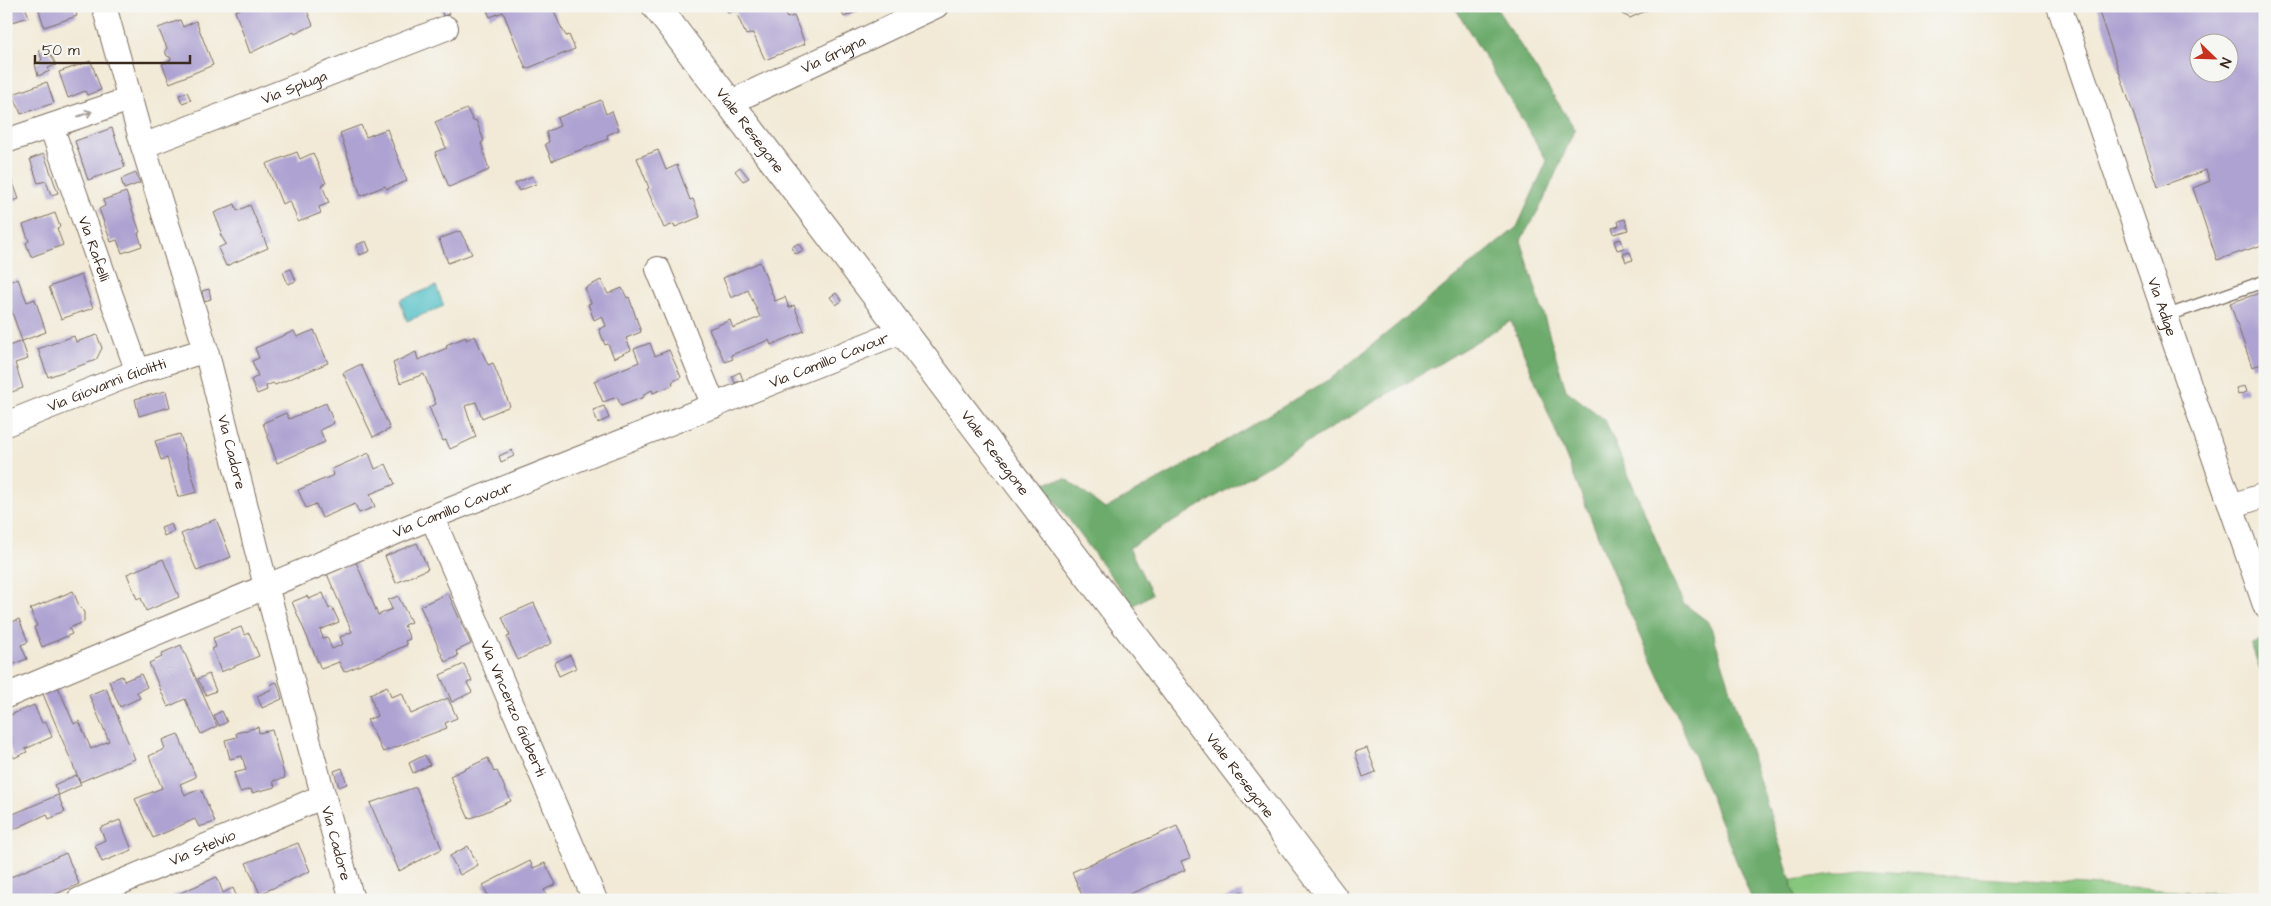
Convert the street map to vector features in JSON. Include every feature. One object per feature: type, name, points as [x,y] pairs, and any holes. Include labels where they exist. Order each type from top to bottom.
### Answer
[{"type":"street","name":"Via Cadore","points":[[104,6],[143,146],[206,350],[266,586],[352,900]]},
{"type":"street","name":"Viale Resegone","points":[[656,6],[1336,900]]},
{"type":"street","name":"Via Grigna","points":[[729,103],[936,6]]},
{"type":"street","name":"Via Adige","points":[[2060,6],[2265,605]]},
{"type":"street","name":"Via Spluga","points":[[143,146],[446,28]]},
{"type":"street","points":[[6,142],[130,99]]},
{"type":"street","name":"Via Rafelli","points":[[51,126],[136,372]]},
{"type":"street","points":[[658,269],[714,406]]},
{"type":"street","name":"Via Camillo Cavour","points":[[6,696],[432,517],[902,331]]},
{"type":"street","name":"Via Giovanni Giolitti","points":[[6,424],[136,372],[206,350]]},
{"type":"street","points":[[2231,506],[2265,495]]},
{"type":"street","name":"Via Vincenzo Gioberti","points":[[432,517],[594,900]]},
{"type":"street","name":"Via Stelvio","points":[[79,900],[324,796]]},
{"type":"lane","points":[[2166,316],[2265,281]]},
{"type":"green space","points":[[1454,6],[1495,6],[1575,129],[1543,202],[1521,240],[1566,390],[1605,420],[1683,603],[1707,621],[1712,630],[1797,900],[1752,900],[1682,726],[1621,593],[1511,321],[1129,548],[1152,594],[1133,606],[1042,483],[1066,479],[1105,509],[1176,470],[1333,377],[1517,227],[1547,161]]},
{"type":"green space","points":[[2265,640],[2265,683],[2251,644]]},
{"type":"green space","points":[[1860,870],[2265,897],[2265,900],[1764,900],[1759,885]]},
{"type":"water","points":[[436,286],[444,306],[407,321],[400,300]]},
{"type":"building","points":[[6,6],[25,6],[29,17],[9,23]]},
{"type":"building","points":[[38,6],[74,6],[77,16],[44,27]]},
{"type":"building","points":[[247,6],[305,6],[313,25],[250,53],[235,11]]},
{"type":"building","points":[[440,6],[446,6],[449,14],[443,16]]},
{"type":"building","points":[[485,6],[552,6],[559,23],[566,36],[569,35],[575,49],[526,69],[503,12],[490,17]]},
{"type":"building","points":[[725,6],[781,6],[787,18],[794,16],[805,44],[765,60],[753,33],[746,35],[735,10],[728,13]]},
{"type":"building","points":[[839,6],[869,6],[844,17]]},
{"type":"building","points":[[1619,6],[1656,6],[1630,18],[1622,14]]},
{"type":"building","points":[[2097,6],[2265,6],[2265,9],[2259,10],[2265,27],[2265,244],[2217,260],[2193,188],[2210,181],[2206,170],[2158,187]]},
{"type":"building","points":[[180,20],[183,27],[196,21],[213,65],[170,83],[162,64],[171,60],[167,56],[165,51],[167,48],[158,28]]},
{"type":"building","points":[[47,47],[56,65],[48,68],[50,71],[38,76],[35,64],[42,60],[39,50]]},
{"type":"building","points":[[91,61],[101,90],[87,95],[85,91],[68,98],[59,72]]},
{"type":"building","points":[[47,82],[54,103],[21,114],[13,94]]},
{"type":"building","points":[[187,92],[191,100],[182,103],[179,95]]},
{"type":"building","points":[[601,100],[606,114],[612,111],[619,130],[607,135],[608,139],[552,161],[545,144],[549,142],[546,132],[560,126],[557,118]]},
{"type":"building","points":[[467,109],[473,121],[476,120],[484,141],[481,143],[489,170],[449,187],[435,152],[446,148],[435,122]]},
{"type":"building","points":[[361,125],[366,137],[387,129],[407,181],[387,189],[385,186],[361,196],[340,133]]},
{"type":"building","points":[[112,128],[125,167],[88,180],[75,141]]},
{"type":"building","points":[[658,150],[666,170],[677,165],[690,200],[693,199],[700,217],[675,227],[674,224],[664,228],[647,189],[649,188],[637,158]]},
{"type":"building","points":[[297,152],[300,159],[313,153],[326,183],[322,185],[329,203],[319,207],[321,213],[298,222],[290,201],[282,204],[266,164]]},
{"type":"building","points":[[44,154],[58,193],[51,195],[46,181],[38,183],[30,159]]},
{"type":"building","points":[[6,164],[19,199],[6,203]]},
{"type":"building","points":[[740,167],[749,178],[743,181],[735,171]]},
{"type":"building","points":[[136,173],[140,183],[124,189],[121,179]]},
{"type":"building","points":[[533,176],[536,184],[519,191],[515,183]]},
{"type":"building","points":[[126,192],[140,232],[138,233],[142,246],[122,253],[117,240],[111,242],[99,209],[105,206],[103,200]]},
{"type":"building","points":[[235,204],[237,211],[250,205],[268,248],[226,266],[218,248],[226,244],[220,234],[222,232],[214,213]]},
{"type":"building","points":[[55,213],[60,227],[57,228],[63,245],[31,257],[26,243],[29,241],[23,225]]},
{"type":"building","points":[[1625,219],[1628,230],[1614,234],[1612,228],[1619,226],[1618,221]]},
{"type":"building","points":[[460,231],[472,254],[448,263],[439,239]]},
{"type":"building","points":[[1621,239],[1624,248],[1617,250],[1614,241]]},
{"type":"building","points":[[366,241],[370,251],[360,255],[356,245]]},
{"type":"building","points":[[798,243],[803,250],[796,254],[791,248]]},
{"type":"building","points":[[1630,252],[1633,260],[1626,262],[1623,254]]},
{"type":"building","points":[[760,262],[775,301],[785,297],[789,308],[794,305],[804,331],[771,345],[769,340],[731,355],[733,359],[725,362],[709,329],[730,320],[733,328],[760,317],[748,290],[731,298],[723,278]]},
{"type":"building","points":[[291,269],[296,281],[288,284],[283,272]]},
{"type":"building","points":[[81,275],[93,308],[61,319],[49,287]]},
{"type":"building","points":[[18,279],[27,302],[35,299],[46,332],[22,341],[6,295],[6,282]]},
{"type":"building","points":[[601,280],[608,294],[622,288],[627,298],[629,297],[641,332],[626,338],[631,350],[614,358],[608,344],[605,345],[599,329],[606,326],[602,316],[594,320],[588,304],[591,303],[585,288]]},
{"type":"building","points":[[209,289],[211,299],[204,301],[202,291]]},
{"type":"building","points":[[2265,291],[2265,363],[2252,367],[2230,303]]},
{"type":"building","points":[[836,293],[842,301],[836,305],[830,297]]},
{"type":"building","points":[[314,330],[328,363],[275,385],[273,383],[266,386],[267,390],[257,394],[251,380],[258,376],[252,361],[259,358],[255,348],[294,331],[297,337]]},
{"type":"building","points":[[97,335],[102,348],[96,360],[48,377],[38,349],[74,336],[76,342]]},
{"type":"building","points":[[475,336],[488,365],[493,363],[510,406],[482,418],[476,402],[465,406],[476,437],[450,449],[446,440],[443,441],[429,407],[436,404],[424,374],[400,383],[393,363],[416,352],[418,360],[447,348],[446,345],[466,337],[466,340]]},
{"type":"building","points":[[22,341],[28,359],[15,363],[23,388],[6,394],[6,347]]},
{"type":"building","points":[[650,343],[655,356],[669,350],[681,377],[672,382],[673,385],[653,393],[652,390],[644,394],[644,397],[621,406],[617,397],[603,402],[594,381],[639,362],[634,349]]},
{"type":"building","points":[[361,364],[390,429],[373,437],[343,373]]},
{"type":"building","points":[[740,372],[743,380],[735,383],[732,376]]},
{"type":"building","points":[[2245,386],[2247,392],[2238,395],[2236,388]]},
{"type":"building","points":[[166,391],[170,407],[139,416],[135,399]]},
{"type":"building","points":[[326,403],[334,423],[320,430],[325,442],[277,463],[263,423],[286,413],[289,419]]},
{"type":"building","points":[[604,406],[609,418],[598,423],[593,410]]},
{"type":"building","points":[[180,434],[197,492],[178,497],[167,458],[161,460],[155,441]]},
{"type":"building","points":[[512,450],[514,456],[501,462],[499,456]]},
{"type":"building","points":[[369,453],[375,469],[386,464],[395,484],[370,494],[375,507],[359,513],[355,504],[322,518],[316,504],[306,508],[298,490],[334,475],[332,469]]},
{"type":"building","points":[[216,519],[231,557],[197,571],[181,534]]},
{"type":"building","points":[[171,524],[174,531],[164,536],[161,528]]},
{"type":"building","points":[[417,543],[428,569],[396,583],[385,556]]},
{"type":"building","points":[[163,559],[179,597],[146,611],[141,598],[137,599],[127,574]]},
{"type":"building","points":[[356,562],[378,615],[392,609],[388,600],[398,596],[411,622],[404,625],[410,639],[405,641],[407,645],[344,672],[339,662],[321,669],[292,602],[307,596],[309,599],[323,593],[329,609],[332,607],[339,622],[320,630],[323,638],[327,637],[332,649],[343,644],[340,637],[352,632],[327,574]]},
{"type":"building","points":[[73,591],[80,608],[84,612],[84,622],[69,628],[72,634],[42,647],[34,627],[37,626],[30,609]]},
{"type":"building","points":[[448,593],[471,644],[456,651],[458,656],[445,662],[420,606]]},
{"type":"building","points":[[534,603],[552,643],[518,660],[507,637],[510,636],[502,617]]},
{"type":"building","points":[[19,619],[28,642],[21,645],[27,659],[6,667],[6,625]]},
{"type":"building","points":[[241,627],[245,635],[249,633],[259,656],[221,672],[212,649],[216,647],[213,638]]},
{"type":"building","points":[[181,645],[217,726],[201,734],[185,699],[168,707],[149,663],[162,657],[160,654]]},
{"type":"building","points":[[570,655],[576,668],[559,676],[554,663]]},
{"type":"building","points":[[464,664],[472,681],[467,683],[472,692],[452,702],[440,675]]},
{"type":"building","points":[[141,674],[147,687],[137,692],[140,698],[120,707],[109,681],[122,676],[124,681]]},
{"type":"building","points":[[209,674],[216,691],[206,695],[198,679]]},
{"type":"building","points":[[277,682],[282,699],[262,708],[257,696],[272,689],[271,684]]},
{"type":"building","points":[[387,686],[391,697],[402,693],[411,714],[448,698],[457,718],[445,723],[447,728],[383,752],[367,720],[377,716],[370,694]]},
{"type":"building","points":[[58,687],[74,724],[79,721],[91,749],[109,741],[89,695],[106,688],[135,759],[80,782],[43,694]]},
{"type":"building","points":[[34,705],[42,723],[46,722],[52,737],[25,749],[27,752],[14,758],[6,740],[6,717]]},
{"type":"building","points":[[222,711],[227,722],[219,726],[214,715]]},
{"type":"building","points":[[258,727],[259,733],[272,730],[285,778],[273,781],[275,787],[252,793],[251,789],[240,792],[234,773],[246,770],[242,756],[230,759],[225,740],[237,737],[236,733]]},
{"type":"building","points":[[178,734],[196,777],[180,784],[185,795],[201,789],[215,822],[199,827],[195,819],[153,838],[135,799],[162,788],[149,756],[165,749],[162,740]]},
{"type":"building","points":[[1367,748],[1376,772],[1363,777],[1355,752]]},
{"type":"building","points":[[425,755],[430,765],[413,773],[409,763]]},
{"type":"building","points":[[488,758],[494,772],[497,771],[511,801],[469,819],[450,776]]},
{"type":"building","points":[[342,768],[347,784],[339,787],[334,771]]},
{"type":"building","points":[[76,775],[81,785],[59,795],[54,785]]},
{"type":"building","points":[[416,787],[442,849],[399,871],[370,803]]},
{"type":"building","points":[[58,795],[65,812],[49,819],[47,814],[6,833],[6,817]]},
{"type":"building","points":[[120,820],[132,850],[102,862],[95,845],[105,840],[100,828]]},
{"type":"building","points":[[1177,826],[1190,858],[1181,861],[1185,870],[1116,900],[1084,900],[1072,872]]},
{"type":"building","points":[[298,843],[310,871],[260,894],[246,863]]},
{"type":"building","points":[[468,846],[478,865],[460,875],[450,856]]},
{"type":"building","points":[[66,853],[79,884],[42,900],[6,900],[6,879]]},
{"type":"building","points":[[530,861],[533,868],[545,863],[556,884],[544,890],[549,900],[490,900],[483,885]]},
{"type":"building","points":[[217,877],[223,893],[233,888],[238,900],[175,900],[173,896]]},
{"type":"building","points":[[1242,891],[1245,900],[1220,900]]}]
